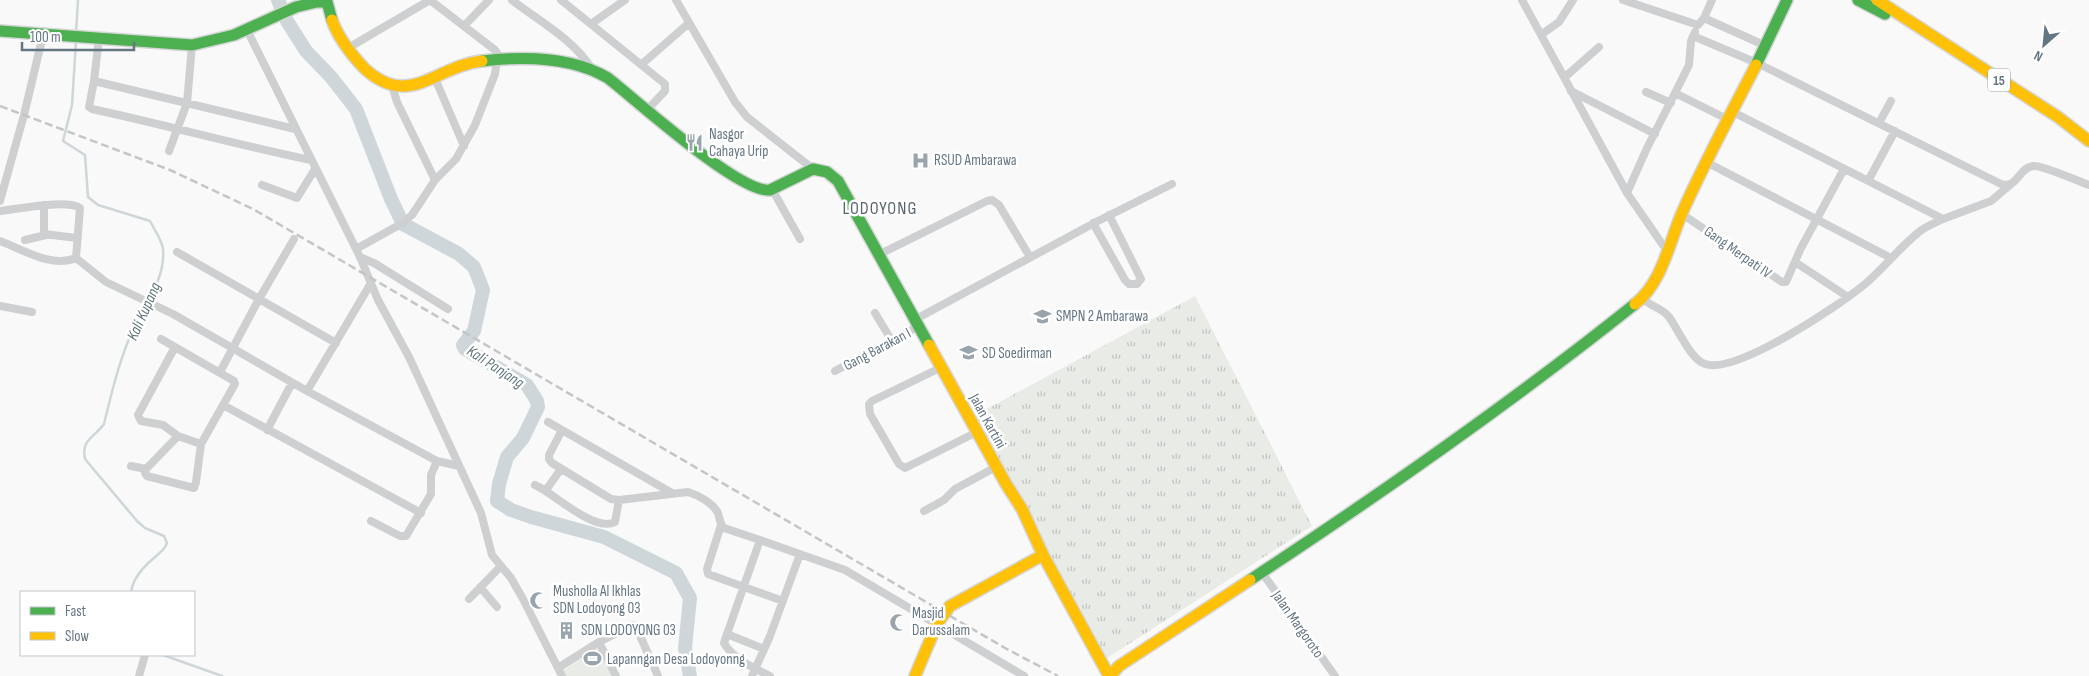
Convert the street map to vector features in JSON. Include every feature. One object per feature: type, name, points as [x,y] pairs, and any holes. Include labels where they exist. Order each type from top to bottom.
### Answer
[{"type":"main road","name":"15","points":[[1877,0],[2058,117],[2089,140]]},
{"type":"main road","points":[[0,31],[192,45],[208,44],[246,30],[276,15],[312,1],[329,1],[331,18],[338,36],[370,73],[392,86],[407,86],[466,63],[500,60],[555,61],[576,64],[592,69],[608,78],[742,182],[754,189],[766,191],[772,189],[814,169]]},
{"type":"main road","name":"15","points":[[1858,1],[1892,18],[1907,21]]},
{"type":"main road","points":[[1110,676],[1119,666],[1261,571],[1338,523],[1471,429],[1616,319],[1642,297],[1654,280],[1682,214],[1758,63],[1784,2]]},
{"type":"main road","name":"Jalan Kartini","points":[[814,169],[828,172],[838,181],[996,467],[1022,509],[1043,555],[1110,676]]},
{"type":"main road","points":[[915,676],[944,612],[955,603],[1043,555]]},
{"type":"street","points":[[348,48],[430,0],[495,50],[500,60],[488,94],[456,159],[435,180],[412,215],[401,224],[356,250]]},
{"type":"street","points":[[464,26],[488,0]]},
{"type":"street","points":[[561,0],[665,84],[666,88],[648,109]]},
{"type":"street","points":[[591,24],[625,0]]},
{"type":"street","points":[[676,0],[735,102],[747,117],[814,169]]},
{"type":"street","points":[[1522,0],[1627,193],[1667,251]]},
{"type":"street","points":[[1542,34],[1559,22],[1573,0]]},
{"type":"street","points":[[1623,0],[1698,25]]},
{"type":"street","points":[[1627,193],[1676,93],[1690,58],[1692,36],[1704,18],[1712,0]]},
{"type":"street","points":[[517,1],[572,43],[584,56],[592,69]]},
{"type":"street","points":[[1704,18],[1766,46]]},
{"type":"street","points":[[642,64],[689,23]]},
{"type":"street","points":[[246,30],[409,357],[481,513],[492,555],[523,599],[560,672],[599,642],[631,626],[636,626],[658,676]]},
{"type":"street","points":[[0,201],[24,115],[43,35]]},
{"type":"street","points":[[1692,36],[1758,63],[2001,184],[2010,185]]},
{"type":"street","points":[[99,38],[90,108],[240,145],[311,160]]},
{"type":"street","points":[[169,151],[186,103],[192,45]]},
{"type":"street","points":[[1564,78],[1599,47]]},
{"type":"street","points":[[434,76],[464,146]]},
{"type":"street","points":[[94,81],[295,129]]},
{"type":"street","points":[[392,86],[397,102],[435,180]]},
{"type":"street","points":[[1571,91],[1655,134]]},
{"type":"street","points":[[1646,92],[1670,103]]},
{"type":"street","points":[[1676,93],[1731,116],[1844,169],[1943,219]]},
{"type":"street","points":[[1879,123],[1892,101]]},
{"type":"street","points":[[1868,181],[1895,131]]},
{"type":"street","points":[[1708,163],[1891,258]]},
{"type":"street","points":[[1642,297],[1650,305],[1668,316],[1696,358],[1713,366],[1751,355],[1826,314],[1865,284],[1921,230],[1943,219],[1992,201],[2010,185],[2014,184],[2026,168],[2037,166],[2089,185]]},
{"type":"street","name":"Gang Merpati IV","points":[[1682,214],[1782,282],[1788,281],[1816,219],[1844,169]]},
{"type":"street","points":[[262,185],[297,198],[316,170]]},
{"type":"street","name":"Gang Barakan I","points":[[835,371],[892,341],[918,323],[1030,257],[1172,184]]},
{"type":"street","points":[[772,189],[800,239]]},
{"type":"street","points":[[880,254],[986,201],[992,200],[999,205],[1030,257]]},
{"type":"street","points":[[0,211],[44,205],[72,204],[80,208],[76,258]]},
{"type":"street","points":[[44,205],[44,232],[46,235]]},
{"type":"street","points":[[1093,223],[1125,280],[1129,284],[1137,284],[1141,279],[1109,215]]},
{"type":"street","points":[[24,240],[46,235],[77,238]]},
{"type":"street","points":[[220,372],[294,239]]},
{"type":"street","points":[[0,241],[50,260],[68,261],[76,258]]},
{"type":"street","points":[[177,252],[336,342]]},
{"type":"street","points":[[76,258],[100,278],[154,305],[292,383],[437,461],[458,466]]},
{"type":"street","points":[[360,258],[374,263],[448,309]]},
{"type":"street","points":[[1795,262],[1848,297]]},
{"type":"street","points":[[307,391],[371,283]]},
{"type":"street","points":[[0,306],[32,312]]},
{"type":"street","points":[[876,313],[892,341]]},
{"type":"street","points":[[161,339],[220,372],[235,383],[201,444],[194,488],[151,478],[145,473],[146,469],[178,436]]},
{"type":"street","points":[[175,347],[138,415],[141,421],[167,427],[178,436],[201,444]]},
{"type":"street","points":[[942,367],[872,400],[868,408],[874,420],[899,464],[905,468],[977,432]]},
{"type":"street","points":[[267,430],[292,383]]},
{"type":"street","points":[[222,405],[421,513]]},
{"type":"street","points":[[548,422],[672,494]]},
{"type":"street","points":[[562,430],[549,455],[549,459],[561,469],[601,494],[611,499],[619,500],[688,492],[695,494],[714,508],[721,525],[727,530],[845,570],[1024,676]]},
{"type":"street","points":[[371,521],[400,536],[406,536],[431,494],[431,475],[437,461]]},
{"type":"street","points":[[131,466],[146,469]]},
{"type":"street","points":[[924,511],[944,500],[955,489],[996,467]]},
{"type":"street","points":[[546,490],[561,469]]},
{"type":"street","points":[[535,485],[546,490],[577,513],[594,520],[612,524],[615,522],[619,500]]},
{"type":"street","points":[[721,525],[707,572],[711,576],[783,601]]},
{"type":"street","points":[[760,540],[726,634],[725,645],[754,672],[770,676]]},
{"type":"street","points":[[754,672],[800,554]]},
{"type":"street","points":[[469,599],[501,566]]},
{"type":"street","name":"Jalan Margoroto","points":[[1261,571],[1335,676]]},
{"type":"street","points":[[480,587],[497,607]]},
{"type":"street","points":[[726,634],[764,649]]},
{"type":"street","points":[[599,642],[616,676]]},
{"type":"street","points":[[139,676],[145,656]]},
{"type":"green space","points":[[1195,296],[1312,526],[1104,660],[972,417]]},
{"type":"green space","name":"Lapanngan Desa Lodoyonng","points":[[599,647],[612,676],[566,676],[563,671]]},
{"type":"waterway","name":"Kali Kupang","points":[[76,33],[78,0]]},
{"type":"waterway","name":"Kali Panjang","points":[[278,0],[287,21],[306,51],[331,77],[356,109],[391,199],[403,224],[459,254],[474,267],[483,290],[474,331],[463,345],[465,349],[527,385],[537,401],[538,407],[523,438],[507,457],[499,484],[497,501],[511,510],[531,517],[604,537],[676,573],[690,598],[685,648],[690,676]]},
{"type":"waterway","name":"Kali Kupang","points":[[76,41],[72,105],[63,141],[85,155],[88,197],[98,205],[150,221],[160,238],[163,249],[163,261],[157,284],[125,349],[104,424],[89,439],[84,452],[85,459],[137,521],[145,528],[164,536],[167,543],[163,550],[139,574],[131,591]]},
{"type":"waterway","name":"Kali Kupang","points":[[166,656],[222,676]]},
{"type":"railway","points":[[0,106],[170,170],[253,209],[1005,648],[1058,676]]},
{"type":"traffic: fast","points":[[1756,65],[1787,0]]},
{"type":"traffic: fast","points":[[1858,0],[1885,14]]},
{"type":"traffic: fast","points":[[0,31],[192,45],[234,35],[296,7],[317,2],[327,2],[332,20]]},
{"type":"traffic: fast","points":[[482,61],[514,58],[547,59],[579,65],[594,71],[608,78],[688,144],[713,162],[756,187],[770,190],[813,169],[827,172],[838,181],[929,345]]},
{"type":"traffic: fast","points":[[1250,580],[1445,446],[1541,377],[1635,304]]},
{"type":"traffic: slow","points":[[1877,0],[2058,117],[2089,141]]},
{"type":"traffic: slow","points":[[332,20],[345,46],[364,68],[380,80],[395,85],[409,86],[465,64],[482,61]]},
{"type":"traffic: slow","points":[[1635,304],[1652,285],[1658,274],[1690,194],[1756,65]]},
{"type":"traffic: slow","points":[[929,345],[1006,484],[1022,509],[1043,555],[1109,676]]},
{"type":"traffic: slow","points":[[915,676],[937,624],[950,606],[1043,555]]},
{"type":"traffic: slow","points":[[1110,676],[1119,666],[1250,580]]},
{"type":"place","name":"Nasgor Cahaya Urip","points":[[695,143]]},
{"type":"place","name":"RSUD Ambarawa","points":[[920,160]]},
{"type":"place","name":"SMPN 2 Ambarawa","points":[[1042,316]]},
{"type":"place","name":"SD Soedirman","points":[[968,353]]},
{"type":"place","name":"Musholla Al Ikhlas SDN Lodoyong 03","points":[[539,600]]},
{"type":"place","name":"Masjid Darussalam","points":[[898,622]]},
{"type":"place","name":"SDN LODOYONG 03","points":[[567,630]]},
{"type":"place","name":"Lapanngan Desa Lodoyonng","points":[[593,659]]},
{"type":"district","name":"LODOYONG","points":[[880,208]]}]
